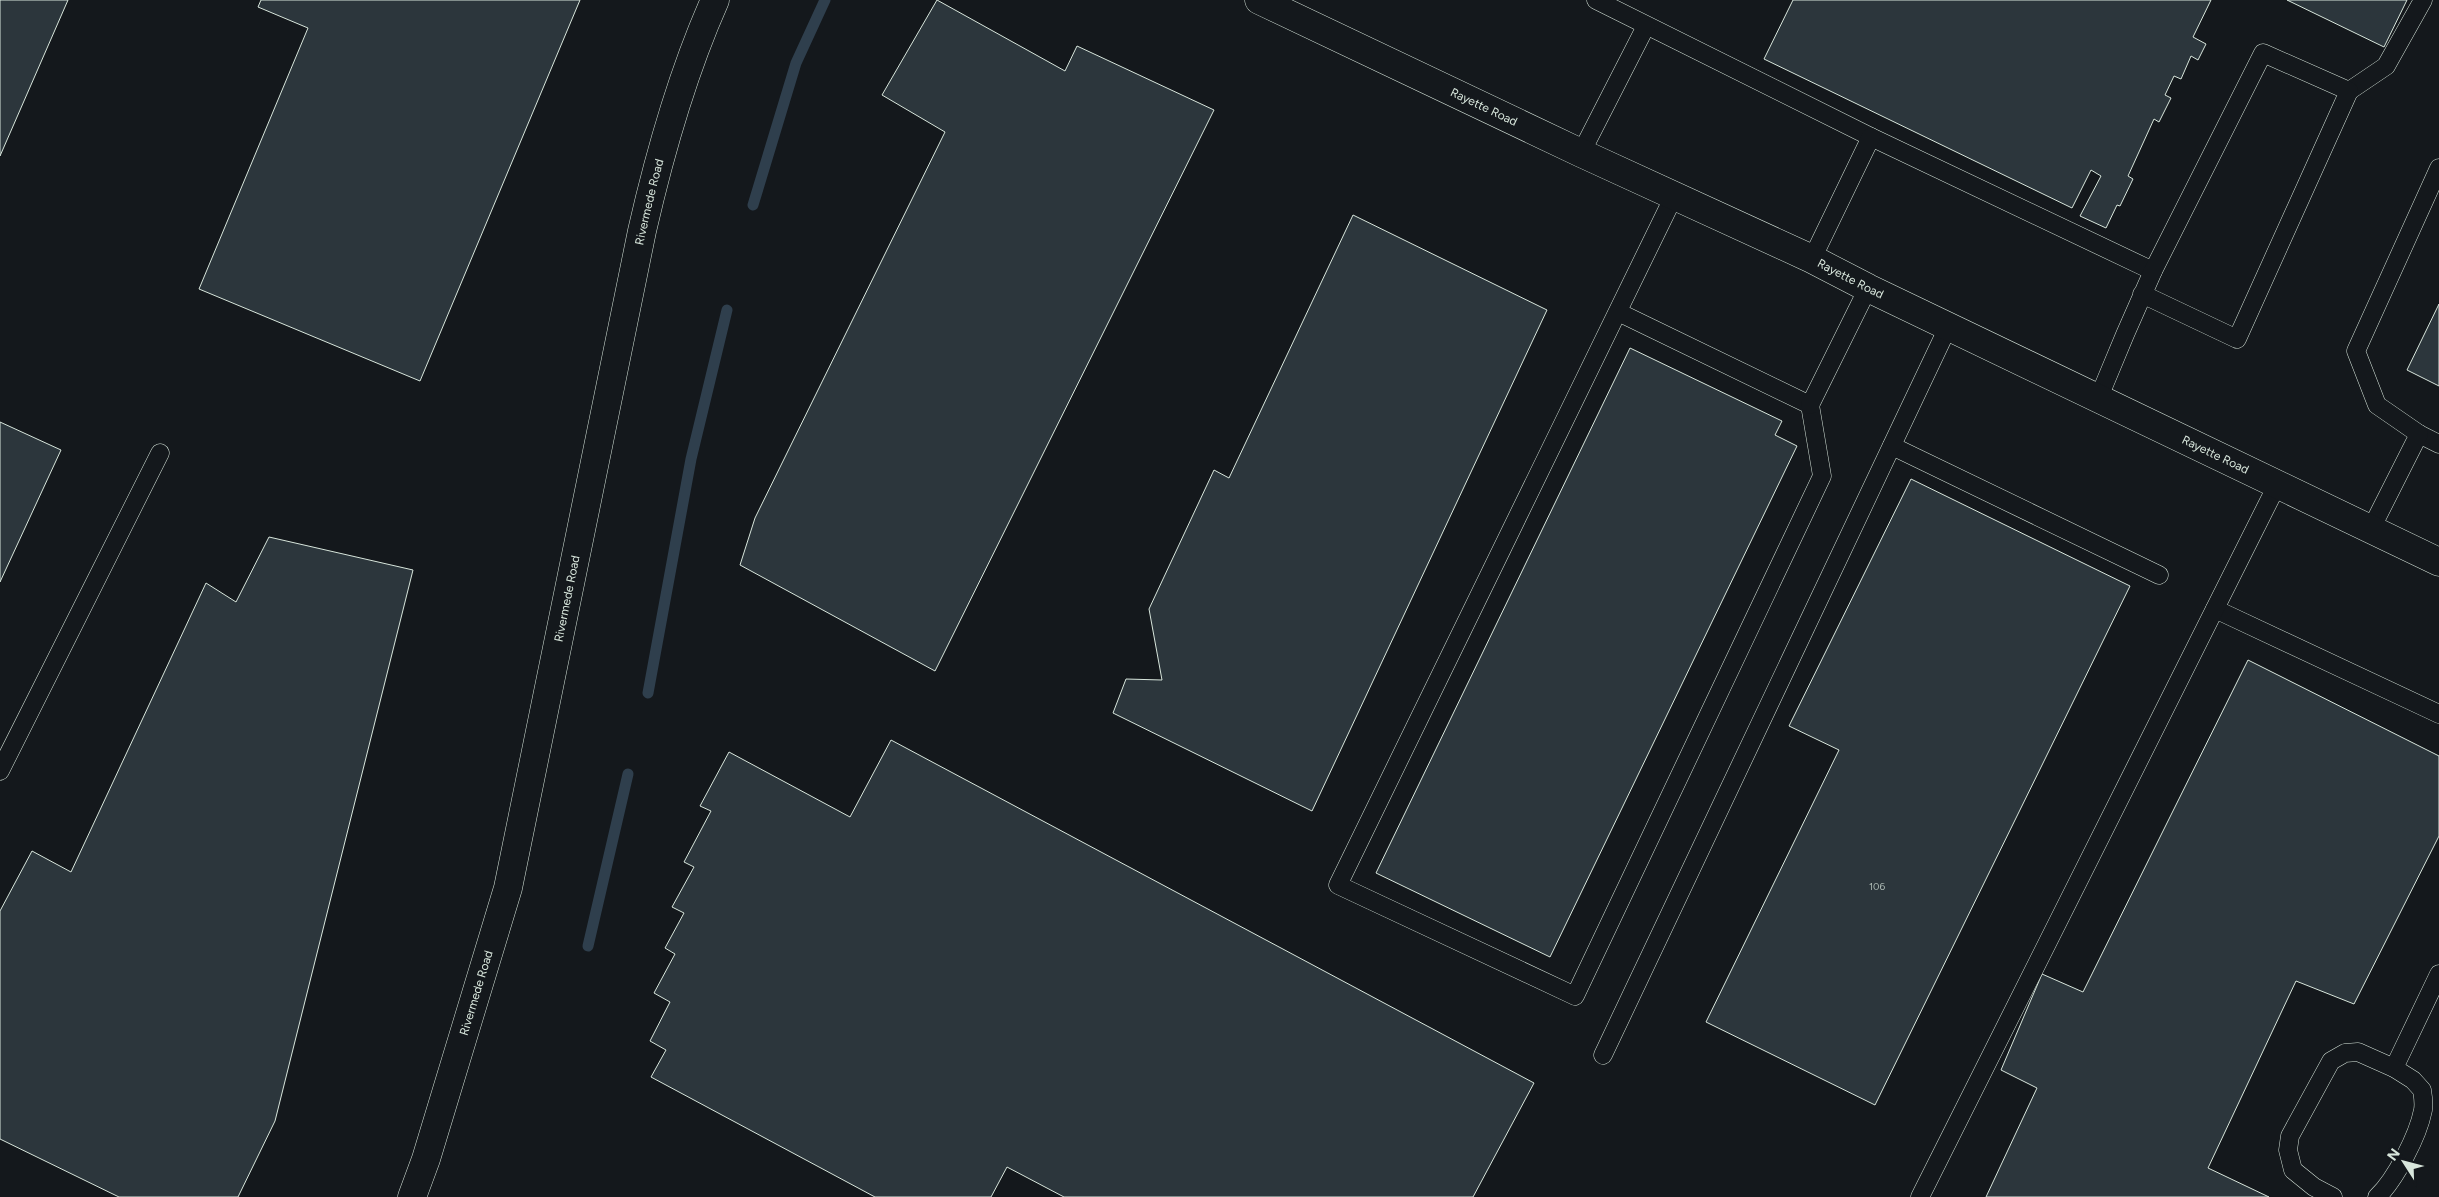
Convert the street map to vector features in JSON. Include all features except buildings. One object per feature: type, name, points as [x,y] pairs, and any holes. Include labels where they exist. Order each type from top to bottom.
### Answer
[{"type":"street","name":"Rivermede Road","points":[[412,1197],[426,1159],[508,888],[659,156],[695,44],[715,0]]},
{"type":"street","name":"Rayette Road","points":[[1259,0],[1580,153],[1812,259],[1868,288],[1949,325],[2439,562]]},
{"type":"lane","points":[[1596,0],[1870,137],[2153,271]]},
{"type":"lane","points":[[2142,294],[2237,339],[2349,91],[2386,66],[2423,0]]},
{"type":"lane","points":[[1580,153],[1646,26]]},
{"type":"lane","points":[[2099,397],[2142,294],[2263,53],[2349,91]]},
{"type":"lane","points":[[1812,259],[1870,137]]},
{"type":"lane","points":[[2439,168],[2356,351],[2376,405],[2419,434],[2439,444]]},
{"type":"lane","points":[[1672,195],[1673,198],[1618,312],[1338,885],[1575,996],[1822,476],[1810,406],[1868,288]]},
{"type":"lane","points":[[1618,312],[1810,406]]},
{"type":"lane","points":[[1603,1055],[1949,325]]},
{"type":"lane","points":[[2371,529],[2419,434]]},
{"type":"lane","points":[[1892,446],[2159,574]]},
{"type":"lane","points":[[0,771],[160,453]]},
{"type":"lane","points":[[1920,1197],[2278,483]]},
{"type":"lane","points":[[2215,609],[2439,714]]},
{"type":"lane","points":[[2394,1068],[2439,974]]},
{"type":"lane","points":[[2333,1197],[2314,1187],[2293,1170],[2288,1150],[2290,1136],[2331,1060],[2345,1053],[2358,1052],[2394,1068],[2413,1080],[2422,1090],[2423,1110],[2406,1155],[2390,1185],[2377,1197]]},
{"type":"waterway","points":[[753,205],[796,63],[825,0]]},
{"type":"waterway","points":[[648,693],[691,459],[727,310]]},
{"type":"waterway","points":[[588,946],[628,774]]}]
